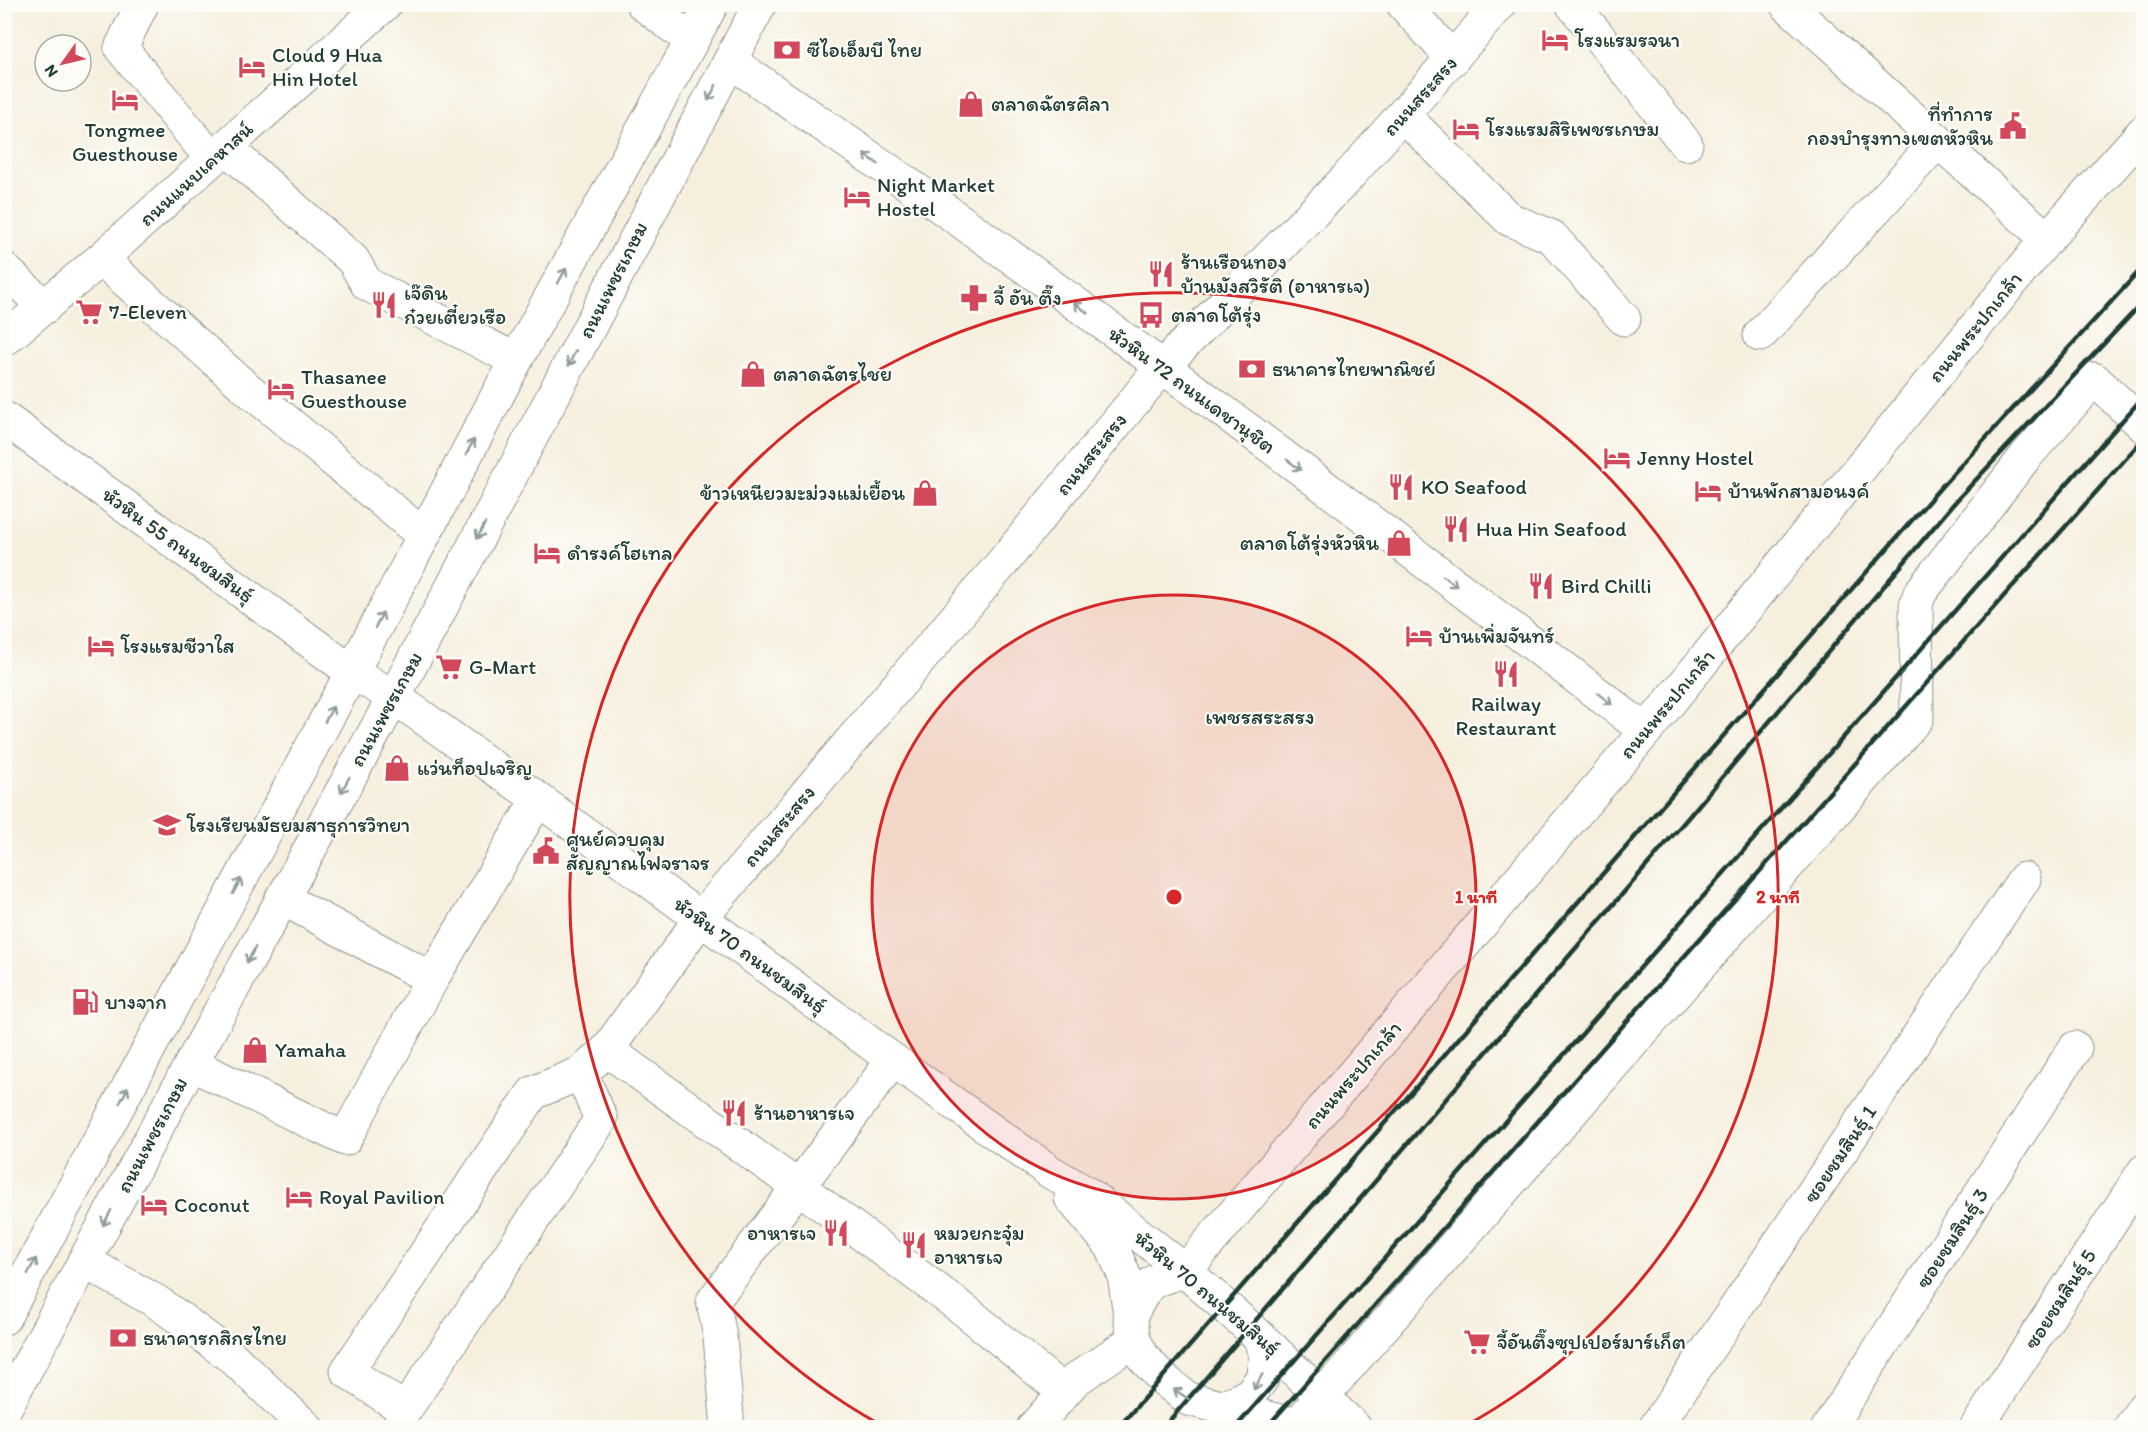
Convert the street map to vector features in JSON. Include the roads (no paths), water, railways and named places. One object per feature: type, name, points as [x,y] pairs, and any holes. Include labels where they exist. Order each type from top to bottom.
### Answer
[{"type":"street","points":[[142,4],[121,48],[219,153],[353,260],[367,284],[516,360]]},
{"type":"street","name":"ถนนแนบเคหาสน์","points":[[4,340],[101,259],[385,4]]},
{"type":"street","points":[[643,4],[692,41]]},
{"type":"street","name":"ถนนเพชรเกษม","points":[[4,1318],[352,672],[516,360],[712,4]]},
{"type":"street","name":"ถนนเพชรเกษม","points":[[4,1410],[191,1064],[394,697],[760,4]]},
{"type":"street","points":[[1403,4],[1453,59]]},
{"type":"street","name":"ถนนสระสรง","points":[[581,1074],[607,1050],[700,919],[1003,562],[1162,367],[1346,178],[1500,4]]},
{"type":"street","points":[[1572,4],[1686,144]]},
{"type":"street","points":[[1786,4],[2047,239]]},
{"type":"street","name":"หัวหิน 72 ถนนเดชานุชิต","points":[[730,61],[968,226],[1162,367],[1508,624],[1646,731]]},
{"type":"street","points":[[1403,115],[1509,219],[1552,237],[1624,319]]},
{"type":"street","name":"ถนนพระปกเกล้า","points":[[1185,1271],[1646,731],[2047,239],[2144,131]]},
{"type":"street","points":[[1760,336],[1937,142]]},
{"type":"street","points":[[101,259],[243,385],[423,535]]},
{"type":"street","points":[[4,269],[45,307]]},
{"type":"street","points":[[1299,1426],[1322,1396],[1917,718],[1916,605],[1920,593],[2026,456],[2094,379],[2144,426]]},
{"type":"street","name":"หัวหิน 55 ถนนชมสินธุ์","points":[[4,418],[352,672],[394,697]]},
{"type":"street","name":"หัวหิน 70 ถนนชมสินธุ์","points":[[394,697],[538,799],[893,1060],[1048,1171],[1088,1194],[1185,1271],[1259,1336],[1355,1428]]},
{"type":"street","points":[[191,1064],[345,1138],[432,979],[538,799]]},
{"type":"street","name":"ซอยชมสินธุ์ 1","points":[[1655,1428],[2024,879]]},
{"type":"street","points":[[282,898],[432,979]]},
{"type":"street","name":"ซอยชมสินธุ์ 3","points":[[1828,1428],[2075,1048]]},
{"type":"street","points":[[607,1050],[797,1186],[966,1312],[1064,1392]]},
{"type":"street","points":[[728,1428],[720,1337],[713,1301],[893,1060]]},
{"type":"street","points":[[581,1074],[601,1119],[405,1410],[347,1371],[533,1093],[581,1074]]},
{"type":"street","name":"หัวหิน 70 ถนนชมสินธุ์","points":[[1048,1171],[1112,1247],[1124,1275],[1132,1328],[1143,1357],[1172,1387],[1188,1399],[1299,1426]]},
{"type":"street","name":"ซอยชมสินธุ์ 5","points":[[1976,1428],[2144,1171]]},
{"type":"street","points":[[84,1261],[157,1302],[233,1358],[307,1428]]},
{"type":"street","points":[[1032,1428],[1075,1380],[1132,1328],[1150,1284],[1157,1278],[1185,1271]]},
{"type":"street","points":[[1219,1407],[1250,1394],[1262,1379],[1266,1356],[1259,1336]]},
{"type":"street","points":[[2130,1428],[2144,1407]]},
{"type":"railway","points":[[1118,1428],[1941,487],[2144,266]]},
{"type":"railway","points":[[1163,1428],[1686,820],[1956,501],[2144,301]]},
{"type":"railway","points":[[1235,1428],[2144,396]]},
{"type":"railway","points":[[1266,1428],[2144,438]]},
{"type":"place","name":"โรงแรมรจนา","points":[[1555,40]]},
{"type":"place","name":"ซีไอเอ็มบี ไทย","points":[[787,50]]},
{"type":"place","name":"Cloud 9 Hua Hin Hotel","points":[[252,67]]},
{"type":"place","name":"Tongmee Guesthouse","points":[[125,100]]},
{"type":"place","name":"ตลาดฉัตรศิลา","points":[[971,104]]},
{"type":"place","name":"ที่ทำการ กองบำรุงทางเขตหัวหิน","points":[[2013,126]]},
{"type":"place","name":"โรงแรมสิริเพชรเกษม","points":[[1466,129]]},
{"type":"place","name":"Night Market Hostel","points":[[857,197]]},
{"type":"place","name":"ร้านเรือนทอง บ้านมังสวิรัติ (อาหารเจ)","points":[[1161,274]]},
{"type":"place","name":"จี้ อัน ตึ๊ง","points":[[974,298]]},
{"type":"place","name":"เจ๊ดิน ก๋วยเตี๋ยวเรือ","points":[[384,305]]},
{"type":"place","name":"7-Eleven","points":[[89,312]]},
{"type":"place","name":"ตลาดโต้รุ่ง","points":[[1151,315]]},
{"type":"place","name":"ธนาคารไทยพาณิชย์","points":[[1252,369]]},
{"type":"place","name":"ตลาดฉัตรไชย","points":[[753,374]]},
{"type":"place","name":"Thasanee Guesthouse","points":[[281,389]]},
{"type":"place","name":"Jenny Hostel","points":[[1617,458]]},
{"type":"place","name":"KO Seafood","points":[[1401,487]]},
{"type":"place","name":"บ้านพักสามอนงค์","points":[[1708,491]]},
{"type":"place","name":"ข้าวเหนียวมะม่วงแม่เยื้อน","points":[[925,493]]},
{"type":"place","name":"Hua Hin Seafood","points":[[1456,529]]},
{"type":"place","name":"ตลาดโต้รุ่งหัวหิน","points":[[1399,543]]},
{"type":"place","name":"ดำรงค์โฮเทล","points":[[547,553]]},
{"type":"place","name":"Bird Chilli","points":[[1541,586]]},
{"type":"place","name":"บ้านเพิ่มจันทร์","points":[[1419,636]]},
{"type":"place","name":"โรงแรมชีวาใส","points":[[101,646]]},
{"type":"place","name":"G-Mart","points":[[449,667]]},
{"type":"place","name":"Railway Restaurant","points":[[1506,674]]},
{"type":"place","name":"แว่นท็อปเจริญ","points":[[397,768]]},
{"type":"place","name":"โรงเรียนมัธยมสาธุการวิทยา","points":[[167,825]]},
{"type":"place","name":"ศูนย์ควบคุม สัญญาณไฟจราจร","points":[[546,851]]},
{"type":"place","name":"บางจาก","points":[[85,1002]]},
{"type":"place","name":"Yamaha","points":[[255,1050]]},
{"type":"place","name":"ร้านอาหารเจ","points":[[734,1113]]},
{"type":"place","name":"Royal Pavilion","points":[[299,1197]]},
{"type":"place","name":"Coconut","points":[[154,1205]]},
{"type":"place","name":"อาหารเจ","points":[[836,1233]]},
{"type":"place","name":"หมวยกะจุ๋ม อาหารเจ","points":[[914,1245]]},
{"type":"place","name":"ธนาคารกสิกรไทย","points":[[123,1338]]},
{"type":"place","name":"จี้อันตึ๊งซุปเปอร์มาร์เก็ต","points":[[1477,1342]]},
{"type":"district","name":"เพชรสระสรง","points":[[1260,716]]}]
